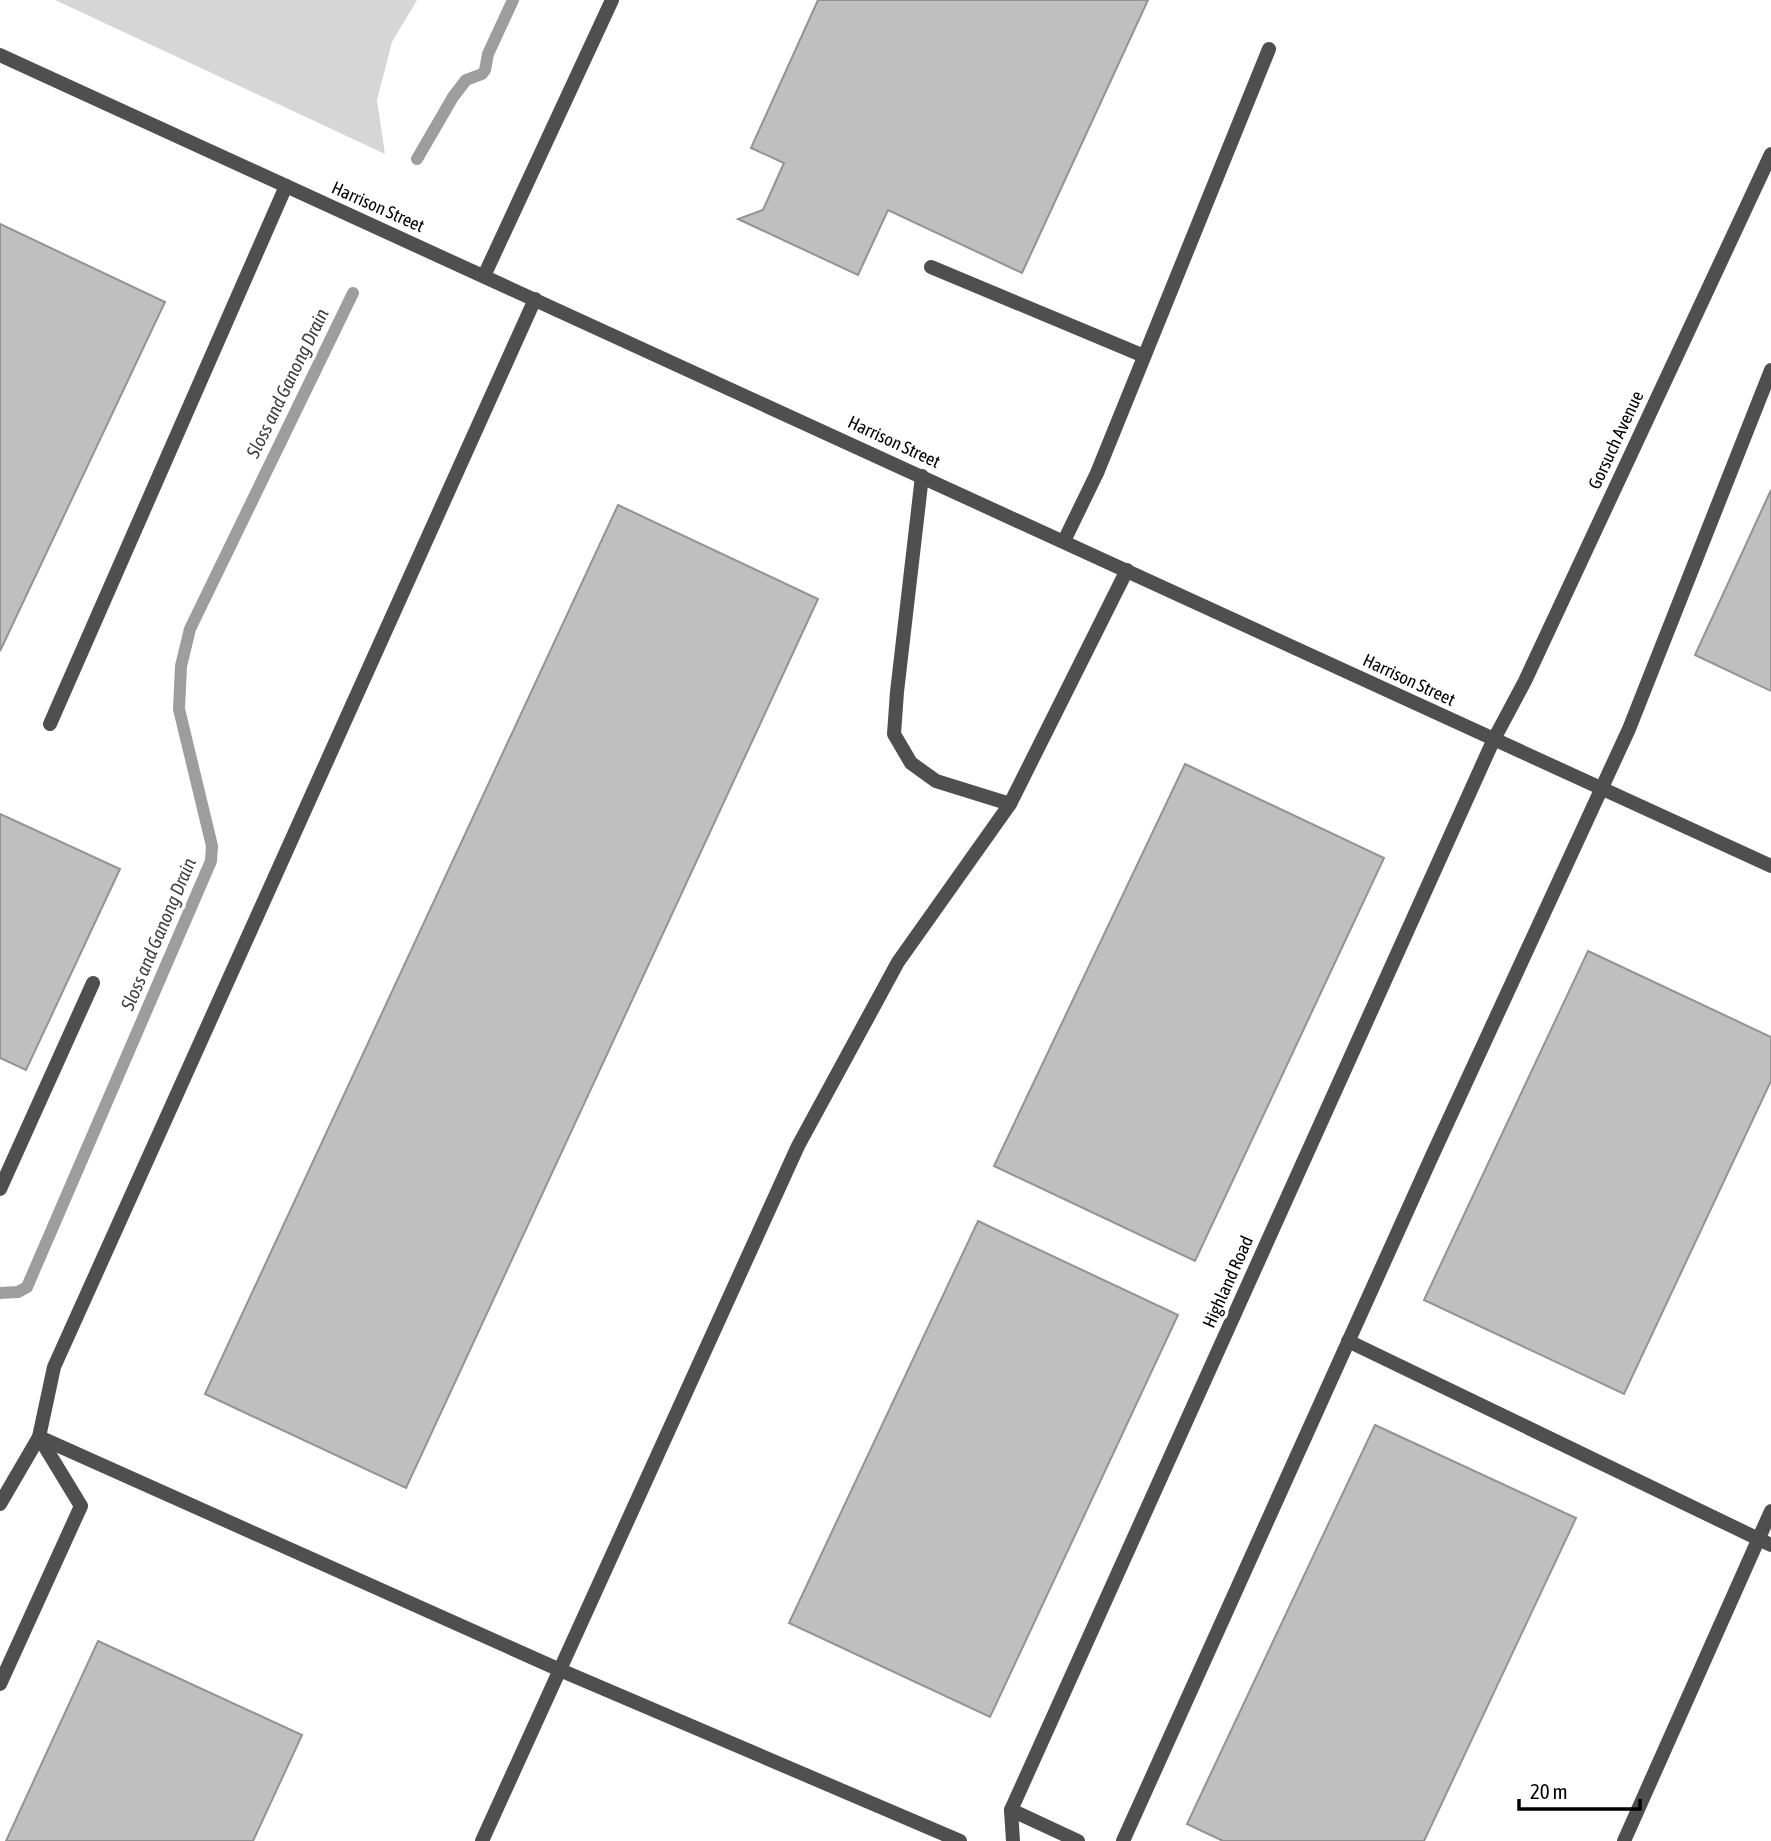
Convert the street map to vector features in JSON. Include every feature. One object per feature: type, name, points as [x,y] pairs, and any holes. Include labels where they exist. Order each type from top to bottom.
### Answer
[{"type":"street","points":[[484,275],[612,0]]},
{"type":"street","points":[[1064,541],[1097,473],[1269,49]]},
{"type":"street","name":"Harrison Street","points":[[0,55],[1771,866]]},
{"type":"street","name":"Gorsuch Avenue","points":[[1493,740],[1525,681],[1771,154]]},
{"type":"street","points":[[50,724],[286,186]]},
{"type":"street","points":[[931,267],[1144,355]]},
{"type":"street","points":[[0,1504],[40,1437],[54,1367],[535,299]]},
{"type":"street","points":[[1123,1841],[1348,1341],[1629,729],[1771,370]]},
{"type":"street","points":[[922,476],[894,734],[911,763],[936,780],[1010,804]]},
{"type":"street","points":[[482,1841],[799,1146],[898,962],[1010,804],[1127,570]]},
{"type":"street","name":"Highland Road","points":[[1013,1841],[1011,1810],[1493,740]]},
{"type":"street","points":[[0,1189],[93,983]]},
{"type":"street","points":[[1348,1341],[1765,1542]]},
{"type":"street","points":[[40,1437],[560,1670],[960,1841]]},
{"type":"street","points":[[0,1684],[81,1506],[40,1437]]},
{"type":"street","points":[[1624,1841],[1765,1542],[1771,1511]]},
{"type":"street","points":[[1011,1810],[1078,1841]]},
{"type":"shaded area","points":[[55,0],[417,0],[392,42],[377,100],[385,154]]},
{"type":"building","points":[[818,0],[1148,0],[1022,273],[888,210],[858,275],[738,219],[763,210],[784,163],[751,148]]},
{"type":"building","points":[[0,224],[165,302],[0,651]]},
{"type":"building","points":[[1771,490],[1771,691],[1695,655]]},
{"type":"building","points":[[618,505],[818,599],[406,1488],[205,1394]]},
{"type":"building","points":[[1185,764],[1384,858],[1195,1261],[994,1166]]},
{"type":"building","points":[[0,814],[120,869],[26,1070],[0,1058]]},
{"type":"building","points":[[1588,951],[1771,1037],[1771,1081],[1624,1394],[1424,1300]]},
{"type":"building","points":[[978,1221],[1178,1315],[990,1717],[789,1623]]},
{"type":"building","points":[[1375,1425],[1576,1518],[1424,1841],[1223,1841],[1187,1824]]},
{"type":"building","points":[[98,1641],[302,1735],[253,1841],[6,1841]]},
{"type":"waterway","name":"Sloss and Ganong Drain","points":[[417,159],[453,97],[466,80],[482,74],[485,70],[488,54],[513,0]]},
{"type":"waterway","name":"Sloss and Ganong Drain","points":[[0,1293],[18,1292],[27,1287],[211,861],[212,846],[179,709],[181,666],[190,629],[353,293]]}]
